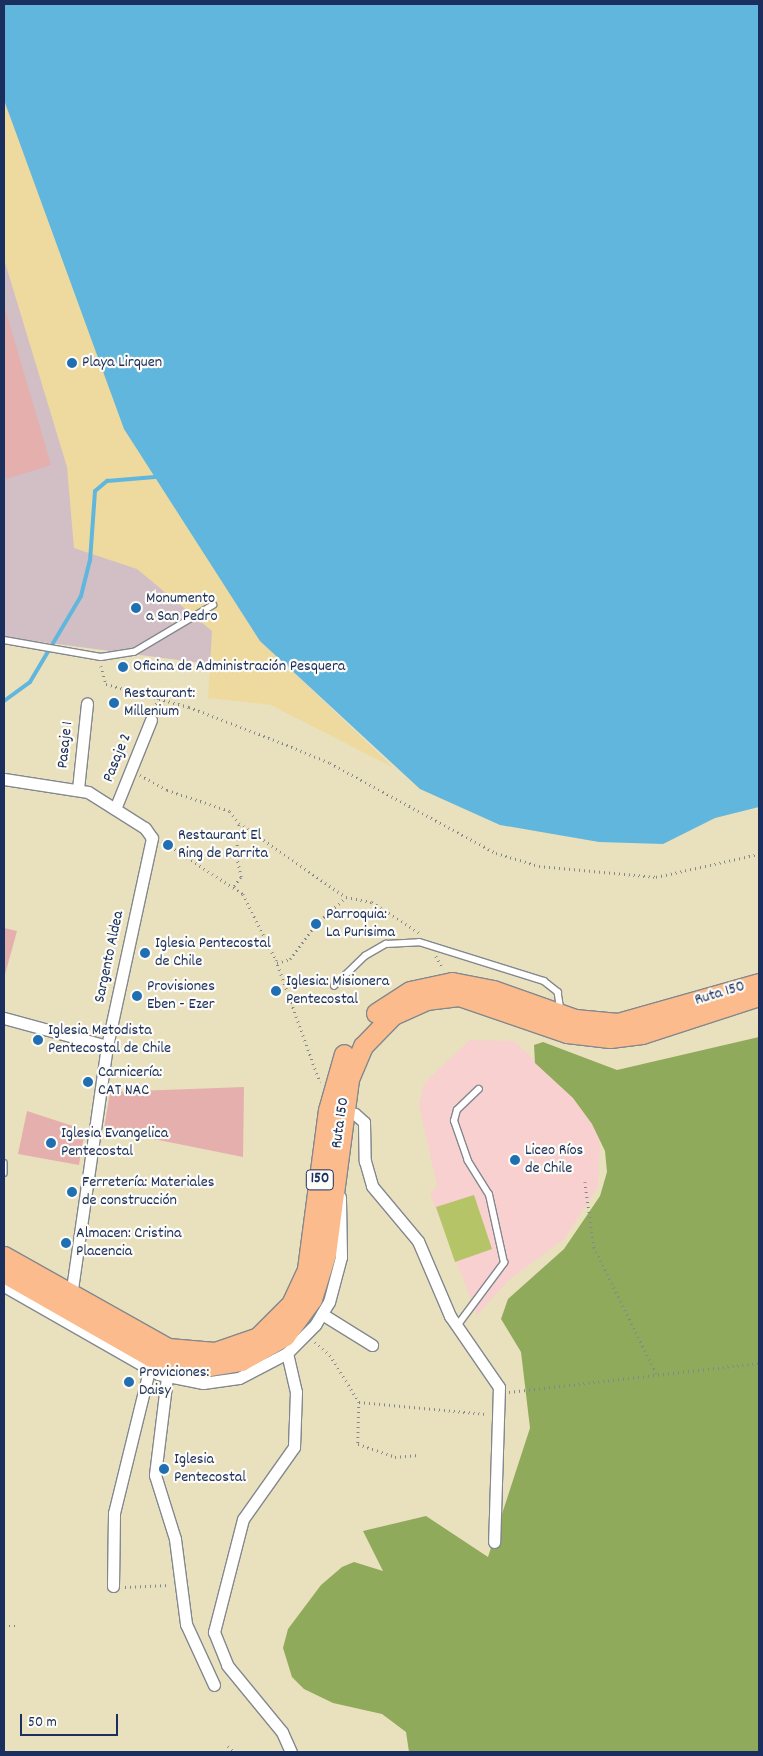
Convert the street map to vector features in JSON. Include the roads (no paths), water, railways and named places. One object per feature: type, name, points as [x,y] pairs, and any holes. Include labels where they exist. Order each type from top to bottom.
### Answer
[{"type":"main road","name":"Ruta 150","points":[[4,1256],[141,1336],[183,1351],[226,1350],[267,1331],[291,1304],[307,1269],[335,1111],[340,1064],[369,1020],[410,991],[452,982],[493,990],[561,1015],[588,1022],[634,1021],[759,983]]},
{"type":"main road","name":"Ruta 150","points":[[4,1273],[152,1357],[197,1368],[241,1361],[285,1336],[312,1299],[326,1254],[335,1171],[335,1111],[351,1070],[371,1036],[399,1011],[426,1000],[469,998],[567,1033],[610,1038],[642,1034],[759,996]]},
{"type":"street","name":"Pasaje 1","points":[[78,789],[87,703]]},
{"type":"street","name":"Pasaje 2","points":[[115,808],[151,720]]},
{"type":"street","points":[[4,779],[78,789],[115,808]]},
{"type":"street","name":"Sargento Aldea","points":[[71,1295],[107,1046],[151,834],[115,808]]},
{"type":"street","points":[[4,1018],[107,1046]]},
{"type":"street","points":[[335,1111],[359,1116],[364,1122],[364,1161],[372,1186],[418,1242],[457,1326],[492,1374],[500,1393],[501,1416],[494,1542]]},
{"type":"street","points":[[4,1286],[149,1371],[167,1377],[203,1383],[228,1380],[262,1369],[287,1353],[307,1334],[322,1314],[334,1288],[340,1257],[335,1171]]},
{"type":"street","points":[[322,1314],[372,1345]]},
{"type":"street","points":[[287,1353],[296,1392],[296,1441],[292,1454],[243,1518],[214,1632],[226,1665],[282,1732],[291,1752]]},
{"type":"street","points":[[114,1586],[114,1513],[149,1371]]},
{"type":"street","points":[[167,1377],[155,1475],[175,1539],[179,1584],[190,1636],[214,1685]]},
{"type":"lane","points":[[4,640],[80,655],[101,657],[134,652],[213,605]]},
{"type":"lane","points":[[334,986],[365,956],[386,944],[429,945],[544,981],[558,992],[561,1015]]},
{"type":"lane","points":[[457,1326],[504,1263],[489,1195],[468,1162],[454,1121],[457,1110],[479,1089]]},
{"type":"lane","points":[[4,1164],[4,1173]]},
{"type":"water","points":[[4,4],[759,4],[759,807],[715,818],[663,844],[599,842],[500,825],[420,789],[260,641],[124,429],[4,100]]},
{"type":"waterway","points":[[4,701],[30,682],[81,596],[90,561],[95,491],[107,481],[155,477]]},
{"type":"place","name":"Playa Lirquen","points":[[72,363]]},
{"type":"place","name":"Monumento a San Pedro","points":[[136,608]]},
{"type":"place","name":"Oficina de Administración Pesquera","points":[[123,667]]},
{"type":"place","name":"Restaurant: Millenium","points":[[114,703]]},
{"type":"place","name":"Restaurant El Ring de Parrita","points":[[168,845]]},
{"type":"place","name":"Parroquia: La Purisima","points":[[316,924]]},
{"type":"place","name":"Iglesia Pentecostal de Chile","points":[[145,953]]},
{"type":"place","name":"Iglesia: Misionera Pentecostal","points":[[276,991]]},
{"type":"place","name":"Provisiones Eben - Ezer","points":[[137,996]]},
{"type":"place","name":"Iglesia Metodista Pentecostal de Chile","points":[[38,1040]]},
{"type":"place","name":"Carnicería: CAT NAC","points":[[88,1082]]},
{"type":"place","name":"Iglesia Evangelica Pentecostal","points":[[51,1143]]},
{"type":"place","name":"Liceo Ríos de Chile","points":[[515,1160]]},
{"type":"place","name":"Ferretería: Materiales de construcción","points":[[72,1192]]},
{"type":"place","name":"Almacen: Cristina Placencia","points":[[66,1243]]},
{"type":"place","name":"Proviciones: Daisy","points":[[129,1382]]},
{"type":"place","name":"Iglesia Pentecostal","points":[[164,1469]]}]
